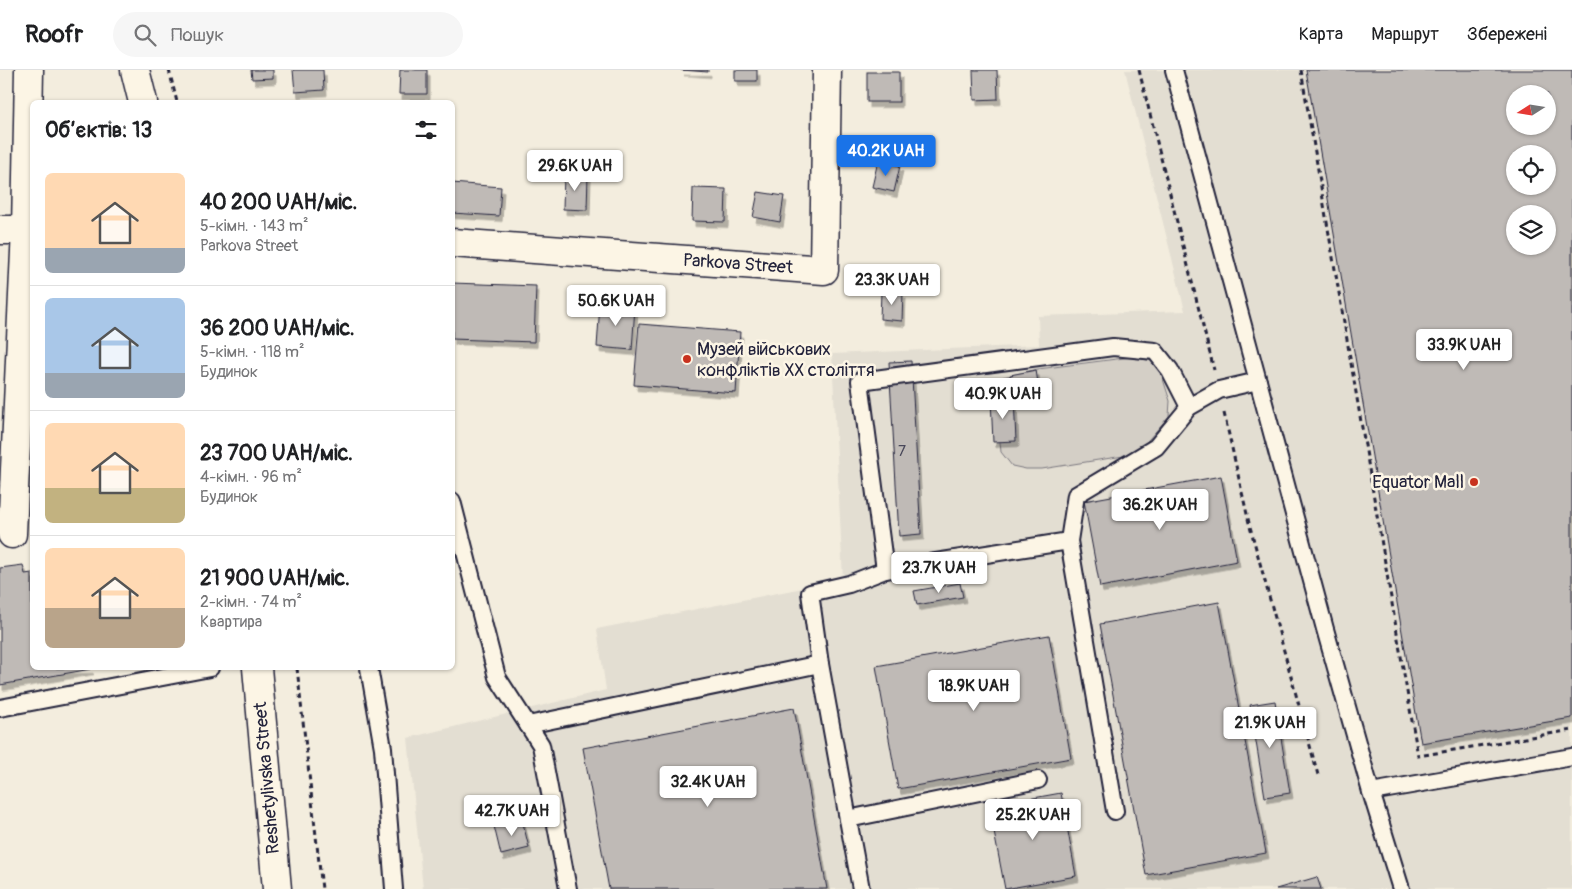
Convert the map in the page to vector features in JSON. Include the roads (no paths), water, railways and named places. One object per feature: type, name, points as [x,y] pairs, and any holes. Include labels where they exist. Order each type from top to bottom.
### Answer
[{"type":"street","points":[[12,534],[13,230],[30,70]]},
{"type":"street","points":[[135,70],[142,100]]},
{"type":"street","name":"Parkova Street","points":[[455,243],[824,270],[826,70]]},
{"type":"street","name":"Reshetylivska Street","points":[[257,670],[277,889]]},
{"type":"lane","points":[[1174,70],[1370,792],[1402,889]]},
{"type":"lane","points":[[885,570],[860,381],[1113,347],[1155,351],[1170,370],[1188,407]]},
{"type":"lane","points":[[1115,811],[1069,541],[1076,495],[1156,447],[1188,407],[1219,390],[1258,381]]},
{"type":"lane","points":[[455,513],[497,677],[541,745],[568,889]]},
{"type":"lane","points":[[861,889],[820,664],[810,593],[849,584],[885,570],[1069,541]]},
{"type":"lane","points":[[528,725],[820,664]]},
{"type":"lane","points":[[0,708],[200,670]]},
{"type":"lane","points":[[369,670],[383,748],[394,889]]},
{"type":"lane","points":[[1370,792],[1572,757]]},
{"type":"lane","points":[[848,819],[1038,780]]},
{"type":"place","name":"Музей військових конфліктів ХХ століття","points":[[687,359]]},
{"type":"place","name":"Equator Mall","points":[[1474,482]]}]
